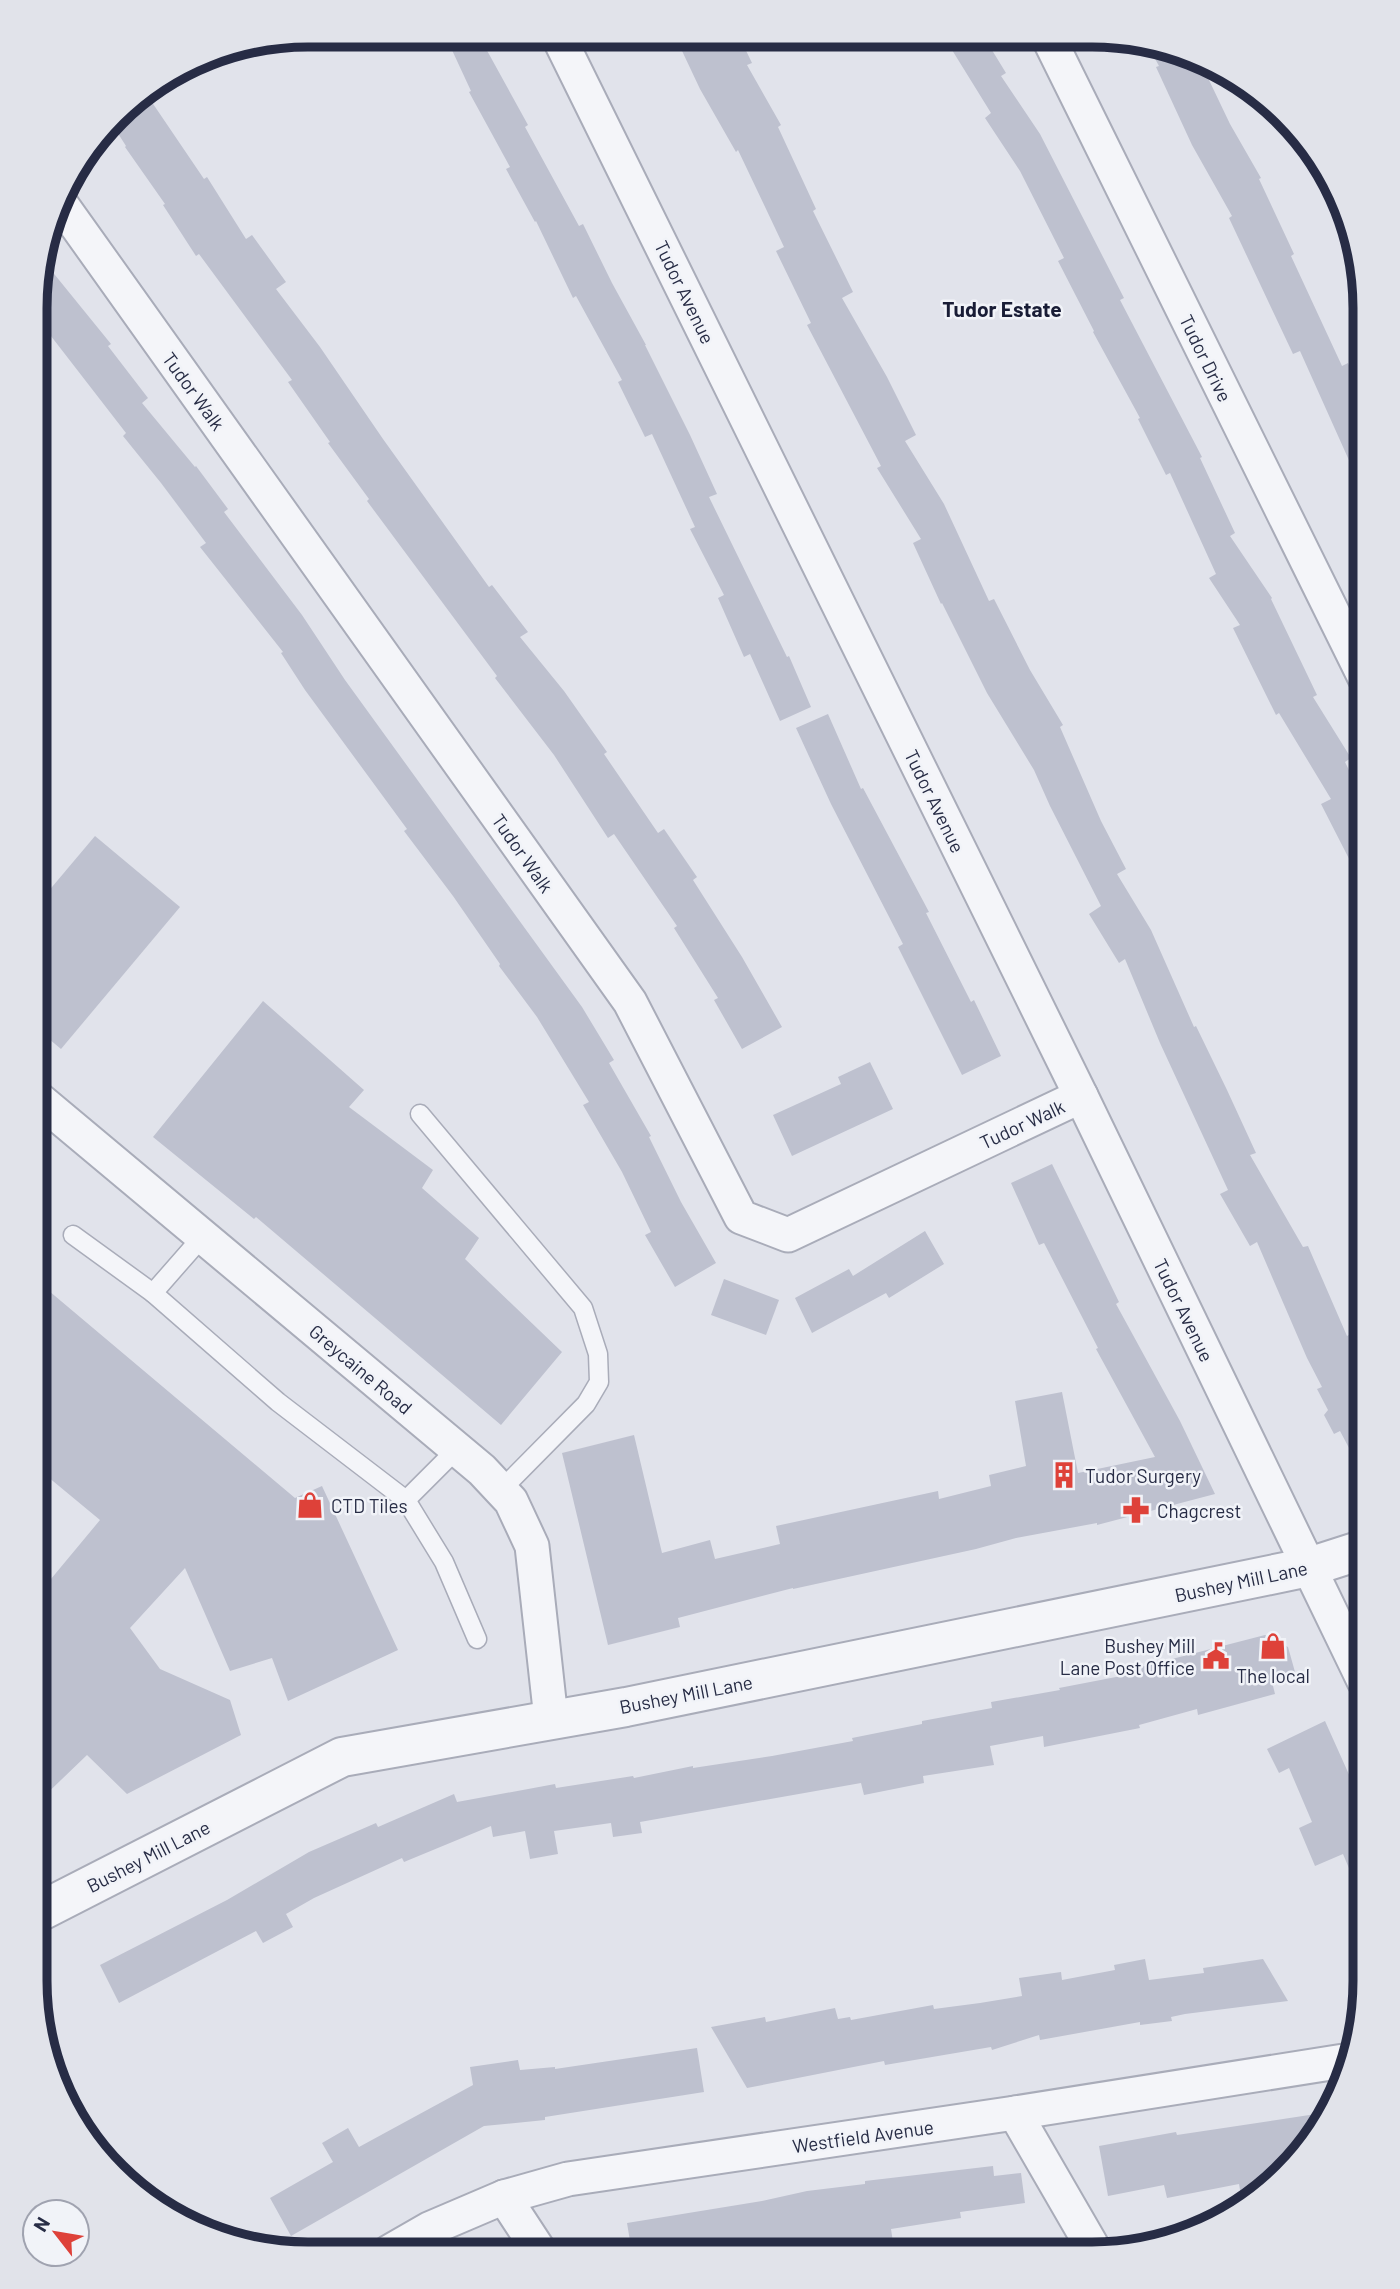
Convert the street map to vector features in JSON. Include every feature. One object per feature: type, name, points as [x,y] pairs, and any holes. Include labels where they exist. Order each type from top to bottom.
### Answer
[{"type":"street","name":"Tudor Avenue","points":[[563,47],[1081,1096],[1353,1658]]},
{"type":"street","name":"Tudor Drive","points":[[1053,47],[1353,654]]},
{"type":"street","name":"Tudor Walk","points":[[66,211],[630,1002],[741,1217],[788,1236],[1081,1096]]},
{"type":"street","name":"Greycaine Road","points":[[47,1106],[482,1469],[501,1490],[510,1501],[532,1546],[551,1718]]},
{"type":"street","name":"Bushey Mill Lane","points":[[47,1908],[342,1757],[551,1718],[626,1707],[1309,1567],[1353,1553]]},
{"type":"street","name":"Westfield Avenue","points":[[406,2242],[429,2229],[504,2197],[568,2179],[1340,2062]]},
{"type":"street","points":[[1014,2113],[1090,2242]]},
{"type":"street","points":[[504,2197],[533,2242]]},
{"type":"lane","points":[[420,1114],[583,1308],[598,1354],[599,1382],[586,1404],[501,1490]]},
{"type":"lane","points":[[73,1235],[153,1293],[278,1402],[406,1500],[444,1562],[477,1639]]},
{"type":"lane","points":[[153,1293],[203,1236]]},
{"type":"lane","points":[[406,1500],[457,1449]]},
{"type":"building","points":[[451,47],[485,47],[579,226],[583,224],[690,435],[717,494],[709,497],[787,657],[789,656],[811,707],[780,721],[750,654],[744,657],[718,598],[724,595],[690,529],[695,527],[652,434],[645,437],[618,382],[622,380],[576,296],[573,298],[536,221],[506,169],[510,167],[469,92],[471,91]]},
{"type":"building","points":[[680,47],[744,47],[752,63],[747,65],[781,125],[778,127],[816,209],[813,211],[853,292],[842,298],[916,435],[905,441],[944,504],[989,601],[994,599],[1030,670],[1063,725],[1060,727],[1101,821],[1126,869],[1117,874],[1151,930],[1194,1027],[1196,1026],[1227,1090],[1256,1153],[1250,1155],[1303,1247],[1308,1246],[1347,1336],[1353,1333],[1353,1455],[1340,1431],[1334,1434],[1324,1415],[1328,1410],[1317,1389],[1322,1387],[1257,1242],[1250,1246],[1220,1194],[1228,1190],[1160,1043],[1125,959],[1119,963],[1089,914],[1101,906],[1034,770],[987,693],[941,604],[913,543],[921,539],[877,468],[881,466],[807,325],[811,323],[776,251],[784,247],[738,150],[736,152],[700,89]]},
{"type":"building","points":[[950,47],[990,47],[1006,73],[1001,76],[1040,134],[1124,298],[1120,300],[1202,457],[1200,458],[1235,533],[1230,536],[1272,598],[1317,695],[1313,697],[1351,758],[1345,762],[1353,778],[1353,867],[1321,804],[1331,799],[1279,713],[1276,715],[1233,628],[1240,625],[1209,578],[1216,574],[1170,473],[1166,475],[1138,419],[1140,418],[1093,332],[1058,261],[1064,258],[1020,171],[985,118],[991,113]]},
{"type":"building","points":[[1153,54],[1206,73],[1230,124],[1261,178],[1259,179],[1294,254],[1291,256],[1342,366],[1348,363],[1353,374],[1353,469],[1300,351],[1293,354],[1229,218],[1232,216],[1192,145],[1156,67],[1159,66]]},
{"type":"building","points":[[150,100],[204,179],[207,177],[246,239],[252,235],[286,282],[276,289],[489,587],[492,585],[528,632],[520,637],[564,691],[607,752],[604,754],[658,833],[664,829],[697,877],[693,880],[782,1027],[742,1049],[714,1000],[718,998],[674,928],[677,926],[614,834],[608,838],[554,755],[367,501],[369,499],[288,382],[292,380],[199,254],[196,256],[117,131]]},
{"type":"building","points":[[50,269],[111,344],[108,346],[148,398],[142,403],[196,466],[228,509],[224,512],[302,615],[345,680],[582,1007],[614,1060],[609,1063],[651,1136],[649,1137],[681,1202],[716,1263],[675,1287],[645,1235],[651,1232],[622,1172],[583,1105],[589,1102],[537,1017],[404,831],[407,829],[305,690],[281,653],[283,652],[200,547],[206,543],[123,436],[126,433],[47,331]]},
{"type":"building","points":[[828,714],[861,789],[863,788],[929,912],[926,913],[1001,1056],[962,1075],[898,947],[903,944],[831,804],[796,728]]},
{"type":"building","points":[[95,836],[180,907],[61,1049],[47,1037],[47,893]]},
{"type":"building","points":[[263,1001],[364,1090],[349,1107],[433,1170],[422,1188],[479,1238],[465,1259],[562,1352],[501,1425],[256,1217],[254,1219],[153,1137]]},
{"type":"building","points":[[870,1062],[893,1109],[792,1156],[773,1115],[841,1084],[838,1077]]},
{"type":"building","points":[[1052,1164],[1119,1302],[1116,1304],[1180,1421],[1215,1494],[1097,1525],[1016,1538],[793,1588],[678,1618],[680,1627],[608,1645],[562,1453],[634,1435],[662,1553],[710,1540],[715,1559],[780,1544],[776,1526],[938,1491],[939,1499],[991,1486],[989,1475],[1026,1466],[1015,1401],[1062,1392],[1078,1473],[1155,1457],[1096,1349],[1098,1348],[1044,1243],[1039,1245],[1011,1183]]},
{"type":"building","points":[[925,1231],[944,1264],[889,1298],[886,1293],[812,1333],[795,1298],[849,1269],[853,1276]]},
{"type":"building","points":[[724,1279],[779,1300],[766,1335],[711,1315]]},
{"type":"building","points":[[47,1289],[295,1498],[322,1486],[398,1650],[288,1701],[272,1658],[230,1671],[185,1568],[130,1628],[160,1669],[230,1700],[241,1735],[127,1794],[87,1755],[47,1793],[47,1584],[100,1520],[47,1476]]},
{"type":"building","points":[[1265,1635],[1288,1647],[1295,1672],[1271,1678],[1275,1694],[1198,1715],[1197,1709],[1139,1725],[1140,1728],[1044,1747],[1043,1736],[990,1746],[994,1765],[923,1776],[924,1783],[864,1795],[861,1783],[640,1822],[642,1833],[613,1837],[611,1823],[554,1831],[558,1854],[530,1859],[525,1831],[493,1837],[491,1826],[404,1862],[402,1858],[314,1898],[286,1914],[293,1927],[263,1943],[256,1931],[119,2003],[100,1965],[227,1900],[309,1852],[376,1823],[378,1827],[454,1794],[457,1802],[555,1784],[556,1788],[633,1776],[634,1778],[853,1741],[852,1738],[922,1724],[922,1721],[992,1708],[991,1702],[1142,1672],[1141,1667]]},
{"type":"building","points":[[1325,1721],[1353,1783],[1353,1878],[1343,1854],[1315,1866],[1299,1828],[1312,1822],[1289,1768],[1279,1773],[1267,1749]]},
{"type":"building","points":[[1145,1959],[1149,1980],[1204,1973],[1203,1968],[1263,1959],[1288,2001],[1185,2014],[1171,2017],[1172,2021],[1140,2025],[1140,2022],[1040,2040],[1039,2035],[992,2050],[991,2047],[885,2065],[884,2061],[747,2088],[711,2027],[765,2017],[766,2022],[835,2008],[838,2019],[850,2017],[851,2020],[933,2005],[934,2009],[980,2003],[1022,1996],[1019,1978],[1061,1972],[1062,1980],[1115,1970],[1114,1965]]},
{"type":"building","points":[[697,2048],[704,2092],[545,2117],[545,2120],[484,2126],[291,2236],[270,2198],[333,2162],[322,2143],[348,2128],[359,2147],[473,2085],[470,2067],[518,2060],[520,2070],[555,2069]]},
{"type":"building","points":[[1316,2114],[1288,2153],[1241,2195],[1239,2184],[1167,2198],[1164,2185],[1108,2196],[1099,2146],[1176,2132],[1177,2135]]},
{"type":"building","points":[[993,2166],[994,2176],[1021,2173],[1025,2203],[960,2212],[961,2218],[891,2229],[893,2242],[630,2242],[627,2223],[807,2191],[865,2184],[865,2181]]},
{"type":"place","name":"Tudor Surgery","points":[[1064,1475]]},
{"type":"place","name":"CTD Tiles","points":[[310,1505]]},
{"type":"place","name":"Chagcrest","points":[[1136,1510]]},
{"type":"place","name":"The local","points":[[1273,1646]]},
{"type":"place","name":"Bushey Mill Lane Post Office","points":[[1216,1656]]},
{"type":"district","name":"Tudor Estate","points":[[1002,308]]}]
